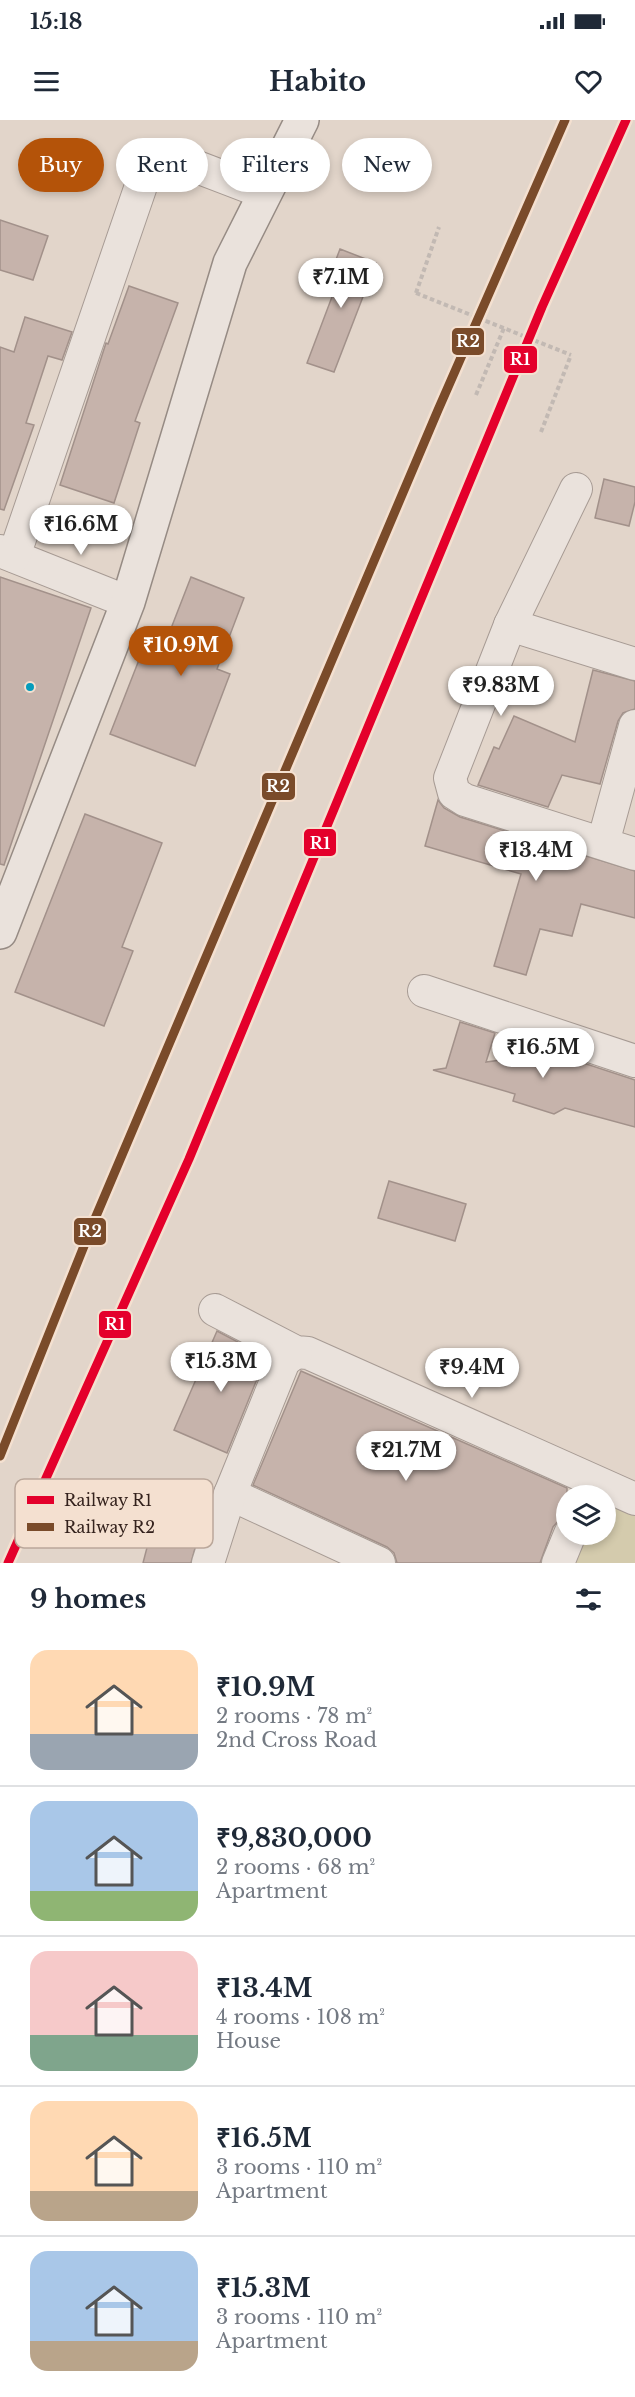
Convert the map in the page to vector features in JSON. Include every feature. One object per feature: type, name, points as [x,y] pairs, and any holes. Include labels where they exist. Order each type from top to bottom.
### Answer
[{"type":"street","points":[[0,932],[128,602],[230,263],[302,120]]},
{"type":"street","points":[[128,602],[7,553],[144,177],[156,160],[171,157],[265,193]]},
{"type":"street","points":[[576,489],[510,625],[450,778],[454,793],[465,800],[635,854]]},
{"type":"street","points":[[510,625],[635,664]]},
{"type":"street","points":[[603,843],[635,726]]},
{"type":"street","points":[[424,991],[635,1061]]},
{"type":"street","points":[[215,1310],[296,1352],[308,1353],[584,1485]]},
{"type":"street","points":[[213,1547],[230,1494],[284,1361],[296,1352]]},
{"type":"street","points":[[230,1494],[379,1563]]},
{"type":"street","points":[[616,1494],[635,1499]]},
{"type":"street","points":[[558,1563],[565,1545]]},
{"type":"street","points":[[208,1563],[213,1548]]},
{"type":"path","points":[[439,227],[416,293],[571,356],[541,432]]},
{"type":"path","points":[[476,395],[504,328]]},
{"type":"shaded area","points":[[616,1506],[635,1515],[635,1563],[573,1563],[581,1545],[616,1545]]},
{"type":"building","points":[[0,220],[48,236],[33,280],[0,270]]},
{"type":"building","points":[[340,249],[376,263],[334,372],[307,363],[338,281],[329,278]]},
{"type":"building","points":[[129,286],[178,303],[135,421],[140,423],[114,503],[60,485],[106,343],[108,344]]},
{"type":"building","points":[[25,317],[72,332],[62,360],[48,356],[26,423],[34,425],[4,510],[0,509],[0,347],[14,352]]},
{"type":"building","points":[[604,479],[635,487],[635,502],[629,526],[595,518]]},
{"type":"building","points":[[0,577],[91,608],[4,865],[0,864]]},
{"type":"building","points":[[191,577],[244,598],[217,669],[230,674],[195,766],[110,734],[146,642],[163,649]]},
{"type":"building","points":[[593,670],[635,681],[635,709],[623,713],[618,721],[600,784],[562,775],[548,807],[478,785],[494,747],[499,749],[514,716],[575,742]]},
{"type":"building","points":[[438,800],[444,808],[460,817],[635,871],[635,918],[581,904],[572,936],[540,929],[526,975],[494,966],[521,874],[425,846]]},
{"type":"building","points":[[85,814],[162,843],[122,947],[133,951],[104,1026],[15,992]]},
{"type":"building","points":[[460,1022],[495,1033],[486,1062],[553,1053],[635,1080],[635,1127],[565,1108],[554,1114],[513,1101],[515,1094],[433,1070],[446,1068]]},
{"type":"building","points":[[389,1181],[466,1204],[455,1241],[378,1218]]},
{"type":"building","points":[[217,1331],[266,1357],[227,1453],[174,1430]]},
{"type":"building","points":[[301,1371],[560,1485],[556,1485],[556,1524],[540,1563],[397,1563],[394,1553],[387,1547],[253,1485]]},
{"type":"building","points":[[147,1548],[195,1548],[191,1563],[143,1563]]},
{"type":"railway","points":[[94,1221],[514,236]]},
{"type":"rail line","name":"R2","points":[[0,1456],[94,1221],[438,410],[565,120]]},
{"type":"rail line","name":"R1","points":[[46,1479],[189,1159],[542,307],[626,120]]},
{"type":"rail line","name":"R1","points":[[8,1563],[15,1547]]}]
